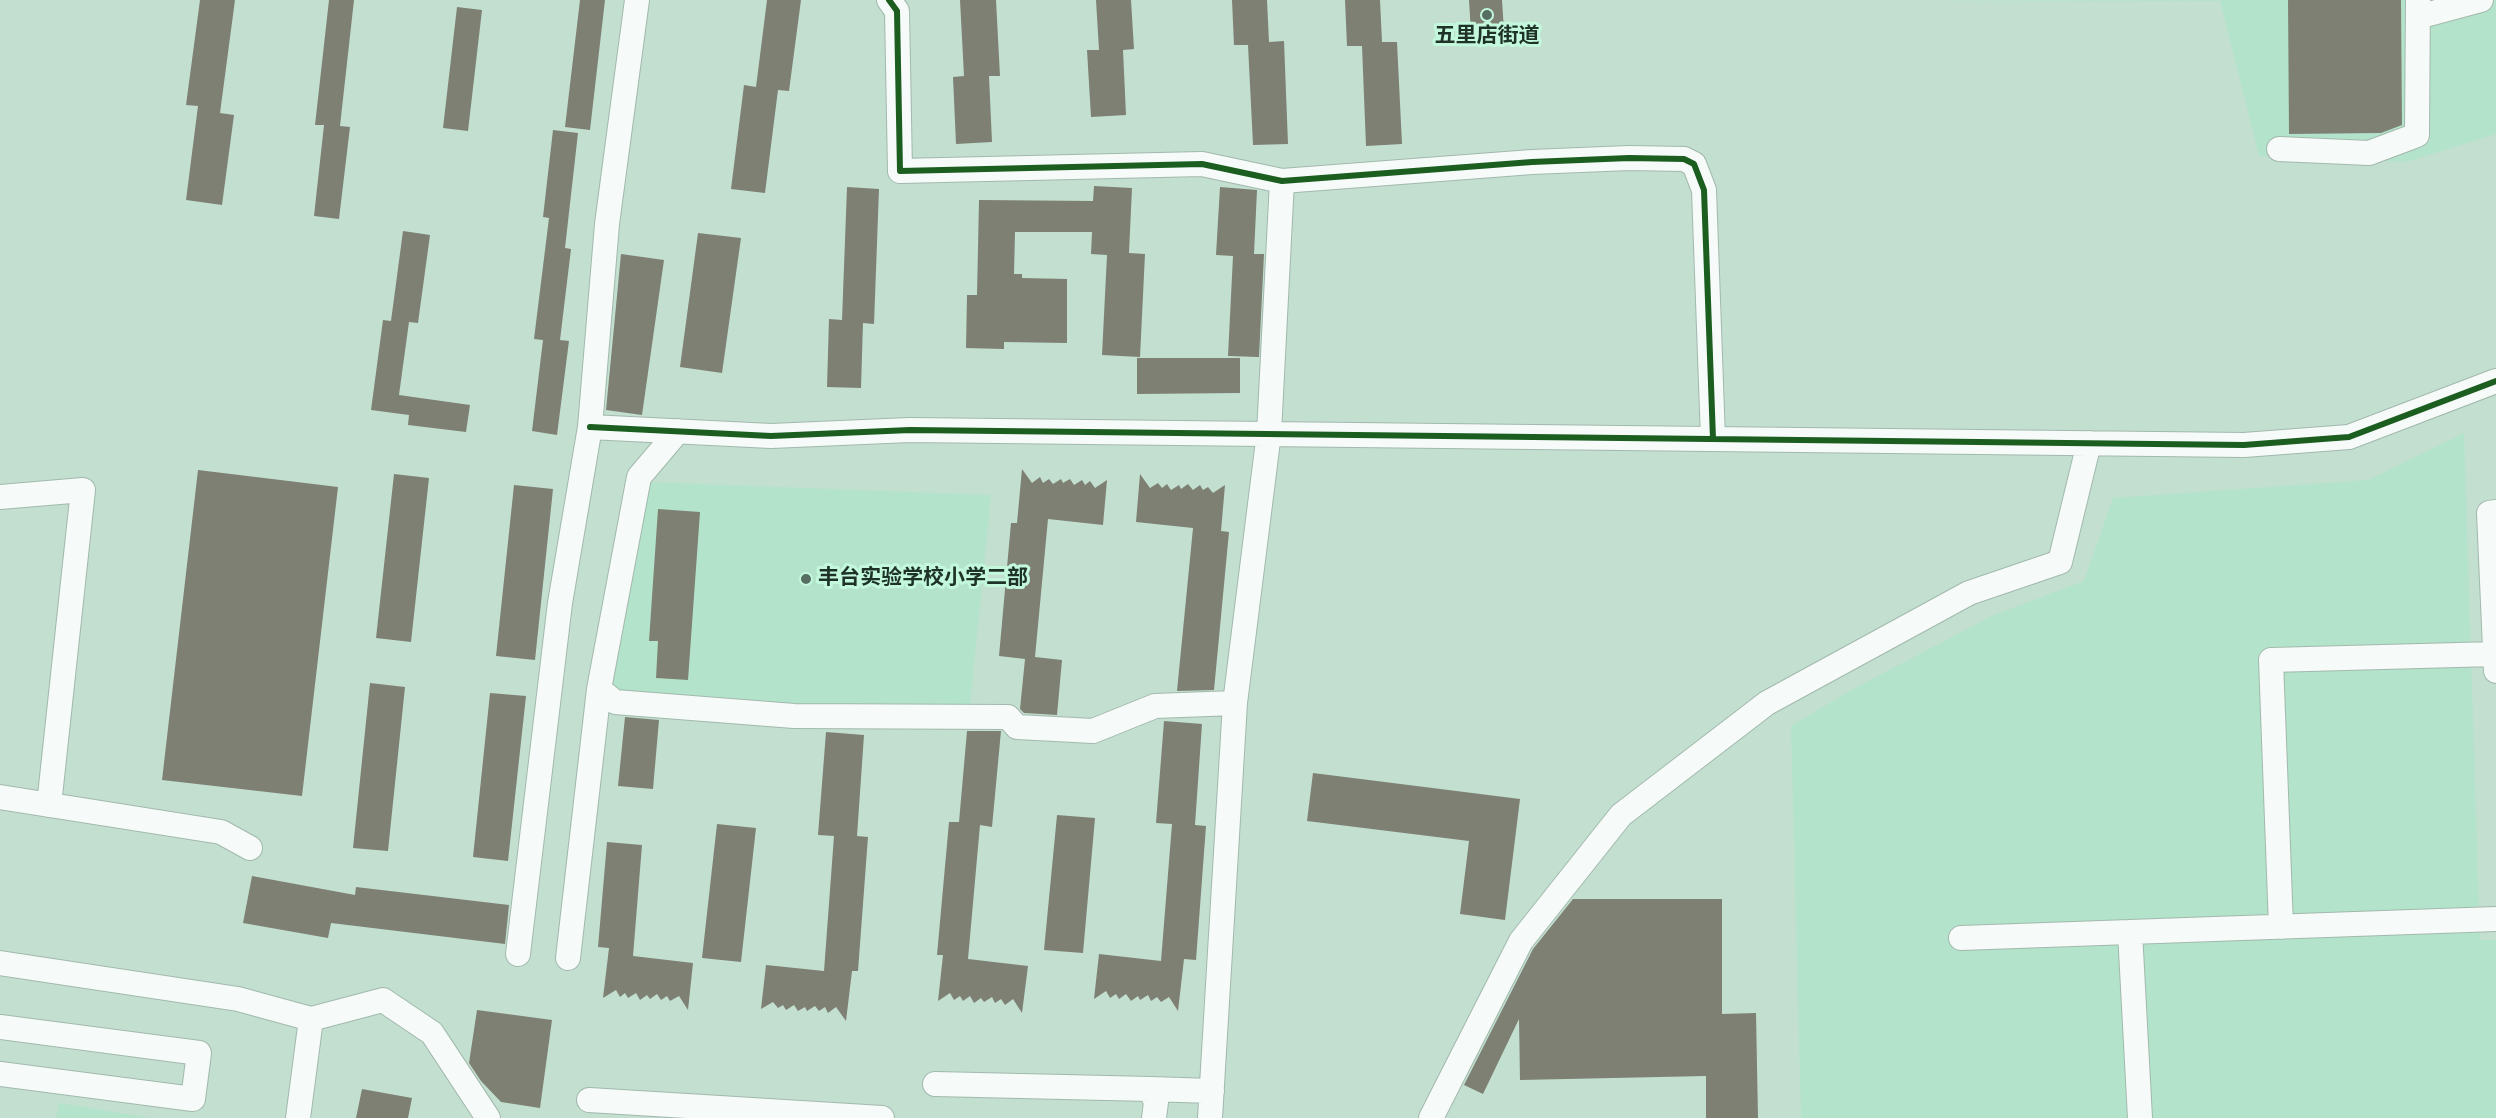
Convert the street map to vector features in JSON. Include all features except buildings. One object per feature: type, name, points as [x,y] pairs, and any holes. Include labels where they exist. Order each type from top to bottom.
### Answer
[{"type":"street","points":[[518,954],[560,603],[590,427],[607,224],[637,0]]},
{"type":"street","points":[[889,0],[897,11],[900,171],[1202,164],[1282,181],[1532,162],[1629,158],[1684,159],[1694,164],[1704,190],[1713,439]]},
{"type":"street","points":[[2278,149],[2369,153],[2417,135],[2418,8],[2481,0]]},
{"type":"street","points":[[1210,1118],[1235,703],[1269,433],[1282,181]]},
{"type":"street","points":[[590,427],[771,436],[910,430],[2244,445],[2349,437],[2496,381]]},
{"type":"street","points":[[568,958],[599,689],[639,477],[678,431]]},
{"type":"street","points":[[1431,1118],[1521,941],[1621,814],[1767,703],[1969,593],[2060,562],[2089,443]]},
{"type":"street","points":[[0,497],[83,490],[49,805]]},
{"type":"street","points":[[2496,512],[2489,513],[2496,671]]},
{"type":"street","points":[[2282,927],[2271,660],[2495,654]]},
{"type":"street","points":[[599,689],[615,702],[794,716],[1008,717],[1017,727],[1093,731],[1155,706],[1235,703]]},
{"type":"street","points":[[0,798],[221,832],[250,848]]},
{"type":"street","points":[[1961,938],[2496,920]]},
{"type":"street","points":[[2130,932],[2140,1118]]},
{"type":"street","points":[[0,963],[238,999],[311,1019],[382,1000],[432,1033],[488,1118]]},
{"type":"street","points":[[298,1118],[311,1019]]},
{"type":"street","points":[[0,1027],[199,1053],[193,1099],[0,1074]]},
{"type":"street","points":[[935,1084],[1212,1091]]},
{"type":"street","points":[[1149,1089],[1156,1102],[1154,1118]]},
{"type":"street","points":[[588,1100],[882,1118]]},
{"type":"shaded area","points":[[1798,0],[2496,0],[2496,134],[2406,162],[2259,156],[2220,1]]},
{"type":"shaded area","points":[[2464,433],[2480,940],[2496,940],[2496,1118],[1801,1118],[1791,726],[1853,689],[1994,615],[2084,581],[2113,498],[2369,480]]},
{"type":"shaded area","name":"丰台实验学校小学二部","points":[[648,482],[991,495],[969,715],[620,696],[608,680],[628,605],[631,552]]},
{"type":"shaded area","points":[[59,1103],[152,1118],[56,1118]]},
{"type":"cycle path","points":[[889,0],[897,11],[900,171],[1202,164],[1282,181],[1532,162],[1629,158],[1684,159],[1694,164],[1704,190],[1713,439]]},
{"type":"cycle path","points":[[590,427],[771,436],[910,430],[2244,445],[2349,437],[2496,381]]},
{"type":"place","name":"五里店街道","points":[[1487,15]]},
{"type":"place","name":"丰台实验学校小学二部","points":[[806,579]]}]
